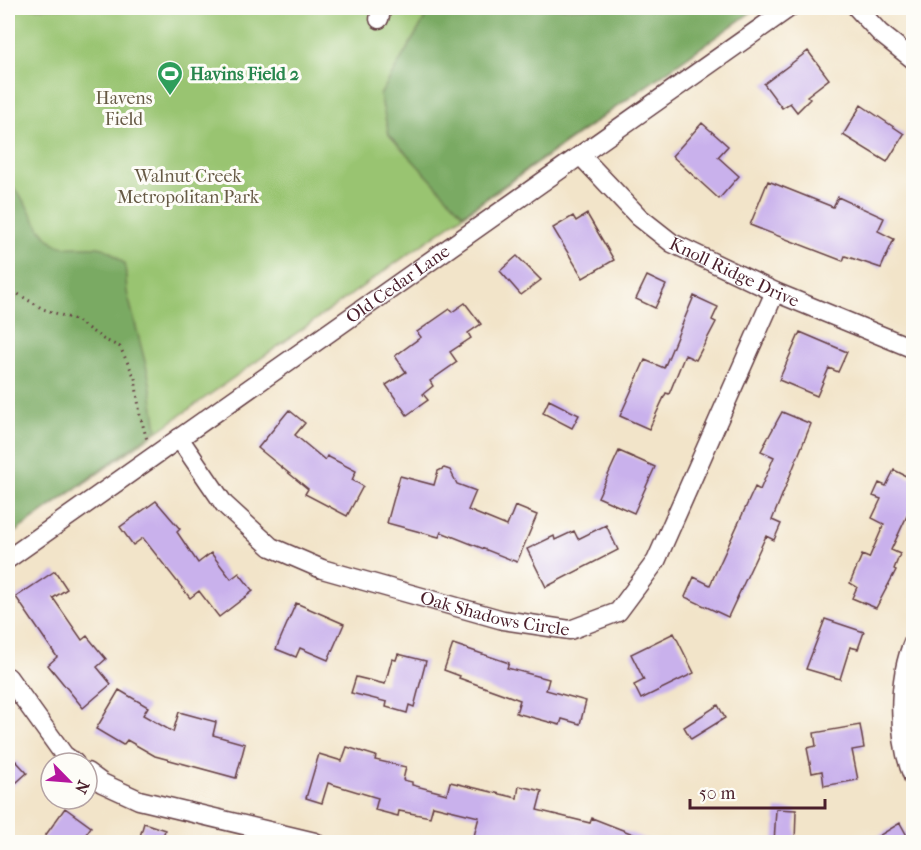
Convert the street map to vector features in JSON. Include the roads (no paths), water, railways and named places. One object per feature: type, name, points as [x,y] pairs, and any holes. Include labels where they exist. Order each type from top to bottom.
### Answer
[{"type":"street","name":"Old Cedar Lane","points":[[8,559],[789,8]]},
{"type":"street","points":[[857,8],[879,33],[914,60]]},
{"type":"street","name":"Knoll Ridge Drive","points":[[581,156],[639,217],[672,243],[775,292],[914,349]]},
{"type":"street","name":"Oak Shadows Circle","points":[[179,438],[224,504],[271,547],[322,569],[503,620],[570,630],[618,612],[656,561],[775,292]]},
{"type":"street","points":[[914,640],[901,692],[903,730],[914,779]]},
{"type":"street","points":[[8,677],[61,751]]},
{"type":"street","points":[[99,781],[139,800],[315,843]]},
{"type":"place","name":"Havins Field 2","points":[[170,97]]},
{"type":"park label","name":"Havens Field","points":[[124,108]]},
{"type":"park label","name":"Walnut Creek Metropolitan Park","points":[[188,186]]}]
